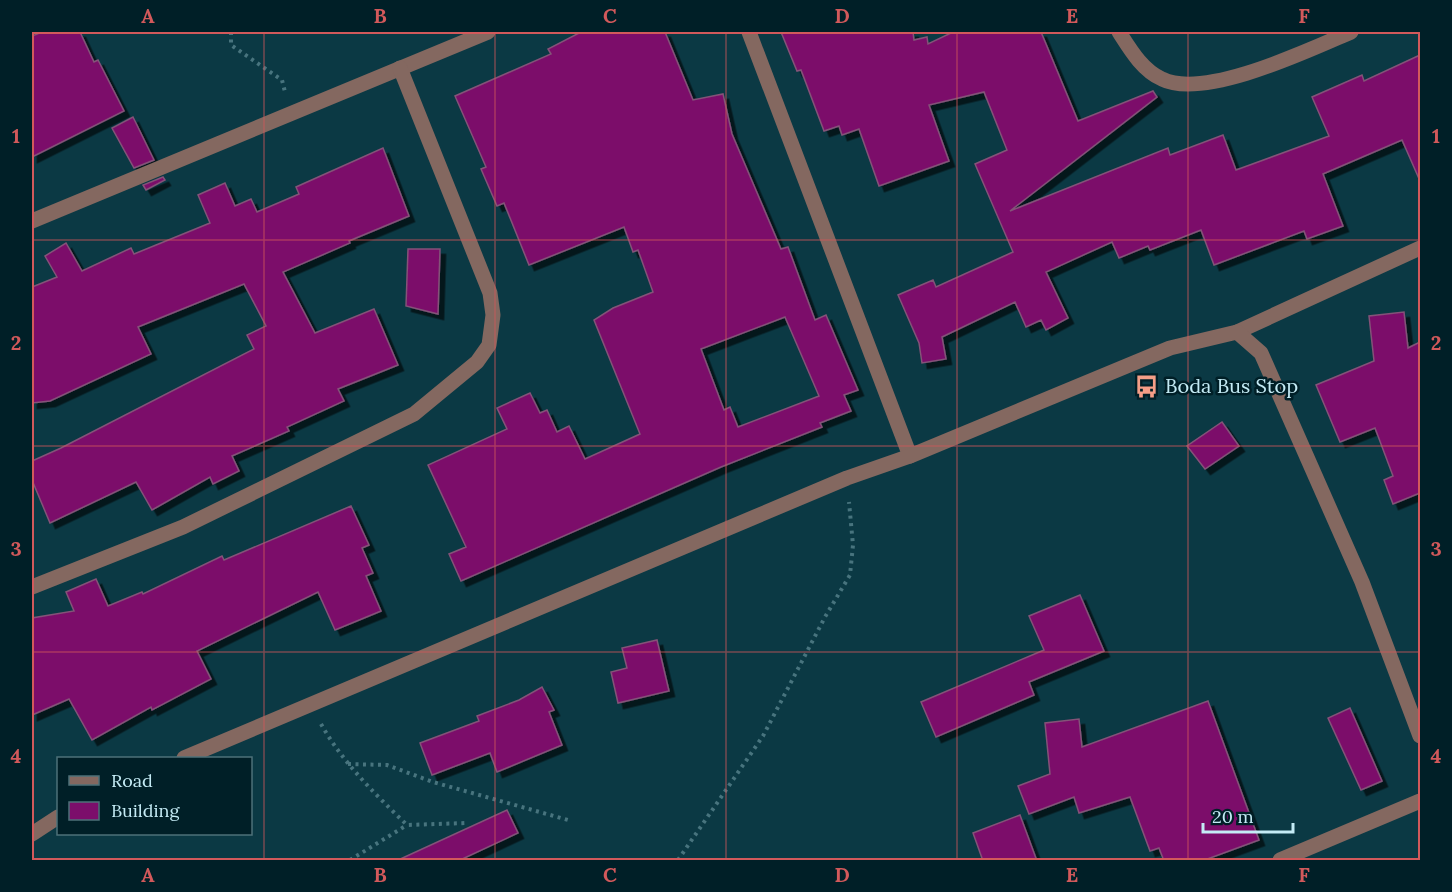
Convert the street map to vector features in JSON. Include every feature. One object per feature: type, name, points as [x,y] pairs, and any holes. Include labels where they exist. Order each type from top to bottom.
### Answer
[{"type":"street","points":[[32,221],[488,32]]},
{"type":"street","points":[[749,32],[910,456]]},
{"type":"street","points":[[1119,32],[1141,63],[1162,80],[1188,84],[1216,83],[1351,32]]},
{"type":"street","points":[[32,587],[183,527],[414,414],[477,362],[489,345],[493,315],[490,293],[400,68]]},
{"type":"street","points":[[189,757],[847,478],[910,456],[1170,348],[1237,332],[1420,248]]},
{"type":"street","points":[[1237,332],[1261,353],[1362,582],[1420,736]]},
{"type":"street","points":[[1281,861],[1420,801]]},
{"type":"street","points":[[32,834],[57,818]]},
{"type":"path","points":[[231,32],[231,45],[282,80],[292,113]]},
{"type":"path","points":[[678,861],[763,736],[825,617],[850,575],[853,544],[847,478]]},
{"type":"path","points":[[310,705],[334,748],[407,825]]},
{"type":"path","points":[[348,764],[387,765],[433,782],[568,820]]},
{"type":"path","points":[[350,861],[407,825],[466,823]]},
{"type":"building","points":[[42,32],[80,32],[94,62],[98,60],[124,111],[32,157],[32,36]]},
{"type":"building","points":[[581,32],[665,32],[693,100],[723,94],[732,134],[781,249],[788,247],[815,320],[826,315],[858,390],[844,395],[851,411],[820,423],[822,427],[721,467],[461,581],[449,554],[466,547],[428,465],[507,429],[497,408],[530,393],[540,413],[547,410],[557,432],[569,426],[585,459],[640,434],[594,320],[613,308],[653,292],[638,250],[633,252],[624,227],[529,265],[504,203],[497,206],[481,169],[486,167],[455,96],[551,54],[548,49]],"holes":[[[785,317],[819,396],[738,427],[730,407],[724,410],[701,349]]]},
{"type":"building","points":[[781,32],[913,32],[914,40],[927,37],[928,44],[953,32],[1041,32],[1078,121],[1153,91],[1157,97],[1010,211],[1168,148],[1170,155],[1223,135],[1236,170],[1329,136],[1312,97],[1362,75],[1364,81],[1420,55],[1420,181],[1402,140],[1323,174],[1343,226],[1307,239],[1304,231],[1214,265],[1201,230],[1150,250],[1148,246],[1119,258],[1112,242],[1046,272],[1068,318],[1046,330],[1041,320],[1026,327],[1015,302],[942,337],[946,359],[922,363],[919,343],[898,295],[933,280],[936,287],[1013,252],[975,164],[1007,150],[984,92],[929,105],[949,161],[879,186],[859,129],[842,135],[839,126],[824,131],[801,70],[797,71]]},
{"type":"building","points":[[133,117],[154,160],[134,168],[112,128]]},
{"type":"building","points":[[383,148],[409,216],[283,272],[315,333],[374,309],[398,365],[338,389],[344,401],[287,427],[289,431],[232,456],[239,471],[213,484],[210,477],[152,510],[136,482],[50,523],[32,480],[32,461],[254,349],[247,335],[266,326],[244,284],[138,327],[151,354],[50,401],[32,403],[32,287],[57,277],[45,256],[66,243],[82,271],[131,248],[134,254],[210,223],[198,195],[225,183],[235,206],[251,199],[257,212],[299,194],[296,187]]},
{"type":"building","points":[[163,177],[165,180],[146,190],[143,185]]},
{"type":"building","points":[[408,249],[440,249],[438,314],[406,306]]},
{"type":"building","points":[[1404,312],[1408,348],[1420,342],[1420,493],[1393,504],[1384,480],[1393,476],[1375,428],[1340,442],[1316,385],[1374,361],[1369,316]]},
{"type":"building","points":[[1222,422],[1239,446],[1205,469],[1187,446]]},
{"type":"building","points":[[351,506],[369,545],[362,548],[373,573],[366,576],[381,611],[335,630],[318,592],[197,651],[211,679],[152,710],[151,707],[92,740],[69,699],[32,715],[32,618],[74,611],[66,592],[96,579],[108,606],[142,592],[143,594],[222,556],[224,560]]},
{"type":"building","points":[[1080,595],[1104,651],[1029,682],[1034,695],[936,737],[921,702],[1044,650],[1029,616]]},
{"type":"building","points":[[657,640],[669,691],[618,703],[611,672],[627,668],[622,648]]},
{"type":"building","points":[[542,687],[554,710],[549,712],[562,745],[497,772],[490,753],[432,775],[420,743],[479,721],[477,716],[519,700]]},
{"type":"building","points":[[1208,701],[1259,840],[1202,861],[1164,861],[1159,848],[1150,851],[1130,797],[1079,813],[1074,797],[1029,814],[1018,786],[1050,774],[1045,723],[1079,719],[1082,747]]},
{"type":"building","points":[[1350,708],[1382,781],[1361,790],[1328,718]]},
{"type":"building","points":[[507,810],[518,833],[458,861],[396,861]]},
{"type":"building","points":[[1020,815],[1037,861],[983,861],[973,833]]},
{"type":"place","name":"Boda Bus Stop","points":[[1147,386]]}]
